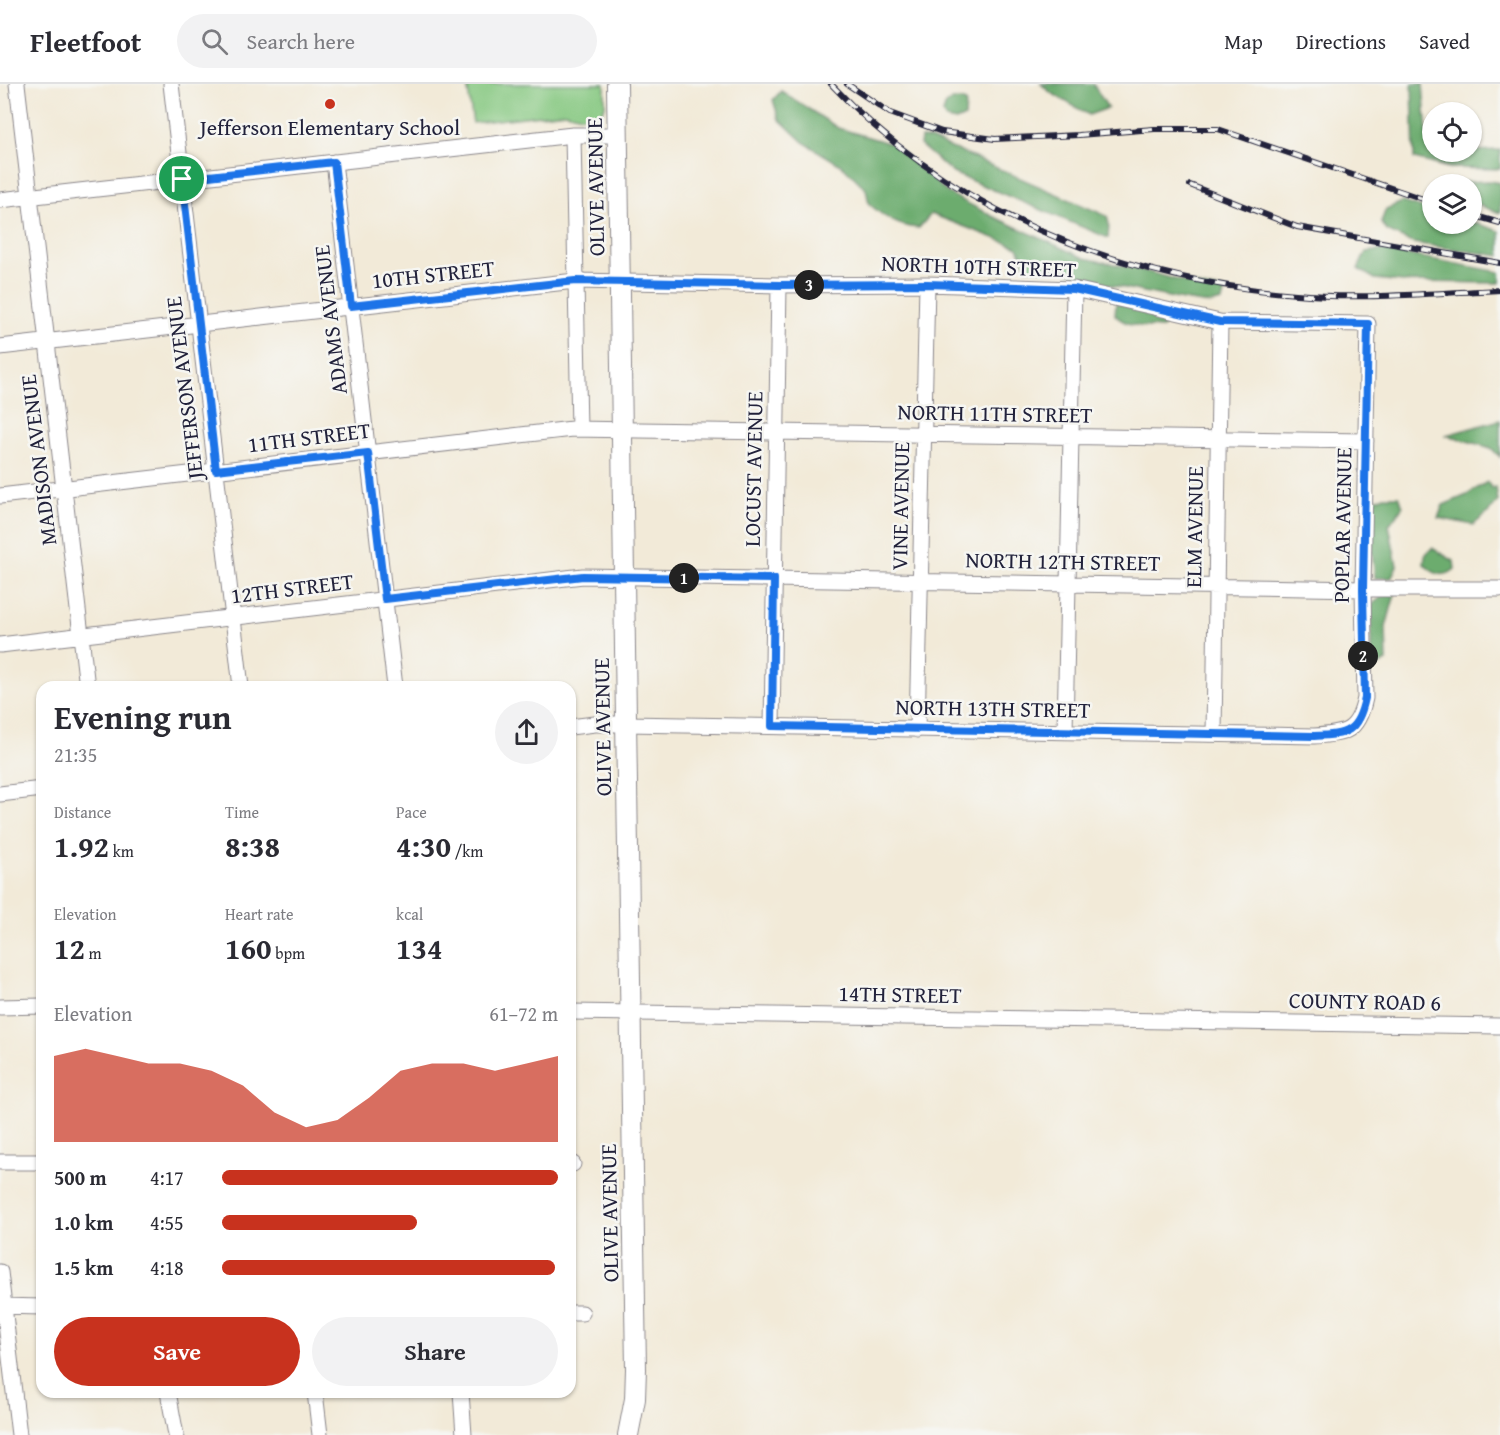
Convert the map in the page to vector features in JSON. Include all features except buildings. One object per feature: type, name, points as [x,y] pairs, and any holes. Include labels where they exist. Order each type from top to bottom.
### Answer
[{"type":"main road","name":"OLIVE AVENUE","points":[[617,84],[636,1369],[628,1435]]},
{"type":"street","name":"MADISON AVENUE","points":[[17,84],[86,681]]},
{"type":"street","name":"JEFFERSON AVENUE","points":[[171,84],[240,681]]},
{"type":"street","points":[[0,200],[573,135],[618,135]]},
{"type":"street","points":[[573,135],[579,429]]},
{"type":"street","name":"ADAMS AVENUE","points":[[334,162],[394,681]]},
{"type":"street","name":"10TH STREET","points":[[0,347],[575,281],[621,282]]},
{"type":"street","name":"NORTH 10TH STREET","points":[[621,282],[779,285],[927,284],[1074,289],[1220,322],[1368,324]]},
{"type":"street","name":"VINE AVENUE","points":[[917,730],[927,284]]},
{"type":"street","name":"LOCUST AVENUE","points":[[772,726],[779,285]]},
{"type":"street","points":[[1065,731],[1074,289]]},
{"type":"street","name":"ELM AVENUE","points":[[1214,734],[1220,322]]},
{"type":"street","name":"POPLAR AVENUE","points":[[1356,724],[1365,698],[1363,589],[1368,324]]},
{"type":"street","name":"11TH STREET","points":[[0,496],[579,429],[623,429]]},
{"type":"street","name":"NORTH 11TH STREET","points":[[623,429],[1366,441]]},
{"type":"street","name":"12TH STREET","points":[[0,645],[583,576],[625,577]]},
{"type":"street","name":"NORTH 12TH STREET","points":[[625,577],[1363,589],[1500,589]]},
{"type":"street","name":"NORTH 13TH STREET","points":[[576,726],[626,724],[1332,735],[1346,733],[1356,724]]},
{"type":"street","points":[[0,794],[36,790]]},
{"type":"street","points":[[0,1007],[36,1006]]},
{"type":"street","name":"14TH STREET","points":[[576,1012],[1230,1022]]},
{"type":"street","name":"COUNTY ROAD 6","points":[[1230,1022],[1500,1026]]},
{"type":"street","points":[[0,1162],[36,1162]]},
{"type":"street","points":[[0,1272],[2,1306],[19,1435]]},
{"type":"street","points":[[2,1306],[36,1307]]},
{"type":"street","points":[[169,1398],[176,1435]]},
{"type":"street","points":[[316,1398],[320,1435]]},
{"type":"street","points":[[462,1398],[465,1435]]},
{"type":"green space","points":[[467,84],[605,84],[605,106],[600,115],[581,116],[566,112],[473,123]]},
{"type":"green space","points":[[1041,84],[1093,84],[1108,108],[1089,115],[1051,93]]},
{"type":"green space","points":[[1412,84],[1423,84],[1422,161],[1414,159]]},
{"type":"green space","points":[[781,91],[838,128],[892,144],[948,193],[992,216],[1084,258],[1138,269],[1207,288],[1225,290],[1222,301],[1209,304],[1183,300],[1100,283],[1062,270],[1027,269],[1018,247],[931,214],[919,228],[904,226],[869,204],[866,189],[844,167],[803,142],[779,119],[773,100]]},
{"type":"green space","points":[[952,100],[966,102],[965,117],[956,121],[946,119],[943,113],[946,104]]},
{"type":"green space","points":[[921,138],[931,139],[1107,216],[1108,238],[953,173],[920,145]]},
{"type":"green space","points":[[1500,150],[1500,169],[1450,168],[1426,162],[1482,162],[1482,151]]},
{"type":"green space","points":[[1482,181],[1500,183],[1500,213],[1482,207]]},
{"type":"green space","points":[[1402,202],[1422,208],[1422,234],[1482,234],[1482,225],[1500,231],[1500,256],[1413,243],[1387,231],[1381,222],[1386,209]]},
{"type":"green space","points":[[1383,250],[1500,272],[1500,283],[1403,282],[1375,279],[1358,269],[1366,252]]},
{"type":"green space","points":[[1116,303],[1166,314],[1167,323],[1162,328],[1137,326],[1125,322],[1115,315]]},
{"type":"green space","points":[[1500,420],[1500,457],[1491,448],[1446,435]]},
{"type":"green space","points":[[1487,482],[1492,488],[1496,487],[1498,501],[1473,525],[1438,518],[1443,505],[1467,495]]},
{"type":"green space","points":[[1384,496],[1399,496],[1403,506],[1389,525],[1397,566],[1391,578],[1375,578],[1368,514],[1372,501]]},
{"type":"green space","points":[[1432,548],[1454,561],[1455,569],[1447,574],[1439,574],[1427,567],[1424,564],[1425,555]]},
{"type":"green space","points":[[1387,593],[1395,594],[1386,627],[1387,661],[1376,667],[1371,652],[1371,605]]},
{"type":"railway","points":[[831,84],[879,129],[930,169],[985,203],[1044,232],[1104,255],[1167,273],[1231,286],[1296,294],[1372,296],[1500,290]]},
{"type":"railway","points":[[847,84],[890,113],[942,132],[995,139],[1154,129],[1218,129],[1422,199]]},
{"type":"railway","points":[[1190,185],[1297,227],[1500,263]]},
{"type":"railway","points":[[1482,218],[1500,223]]},
{"type":"place","name":"Jefferson Elementary School","points":[[330,104]]},
{"type":"route","points":[[334,162],[351,306],[575,281],[779,285],[927,284],[1074,289],[1220,322],[1368,324],[1363,589],[1365,698],[1362,712],[1356,724],[1346,733],[1314,736],[772,726],[774,579],[583,576],[385,599],[368,453],[216,470],[182,179],[334,162]]}]
